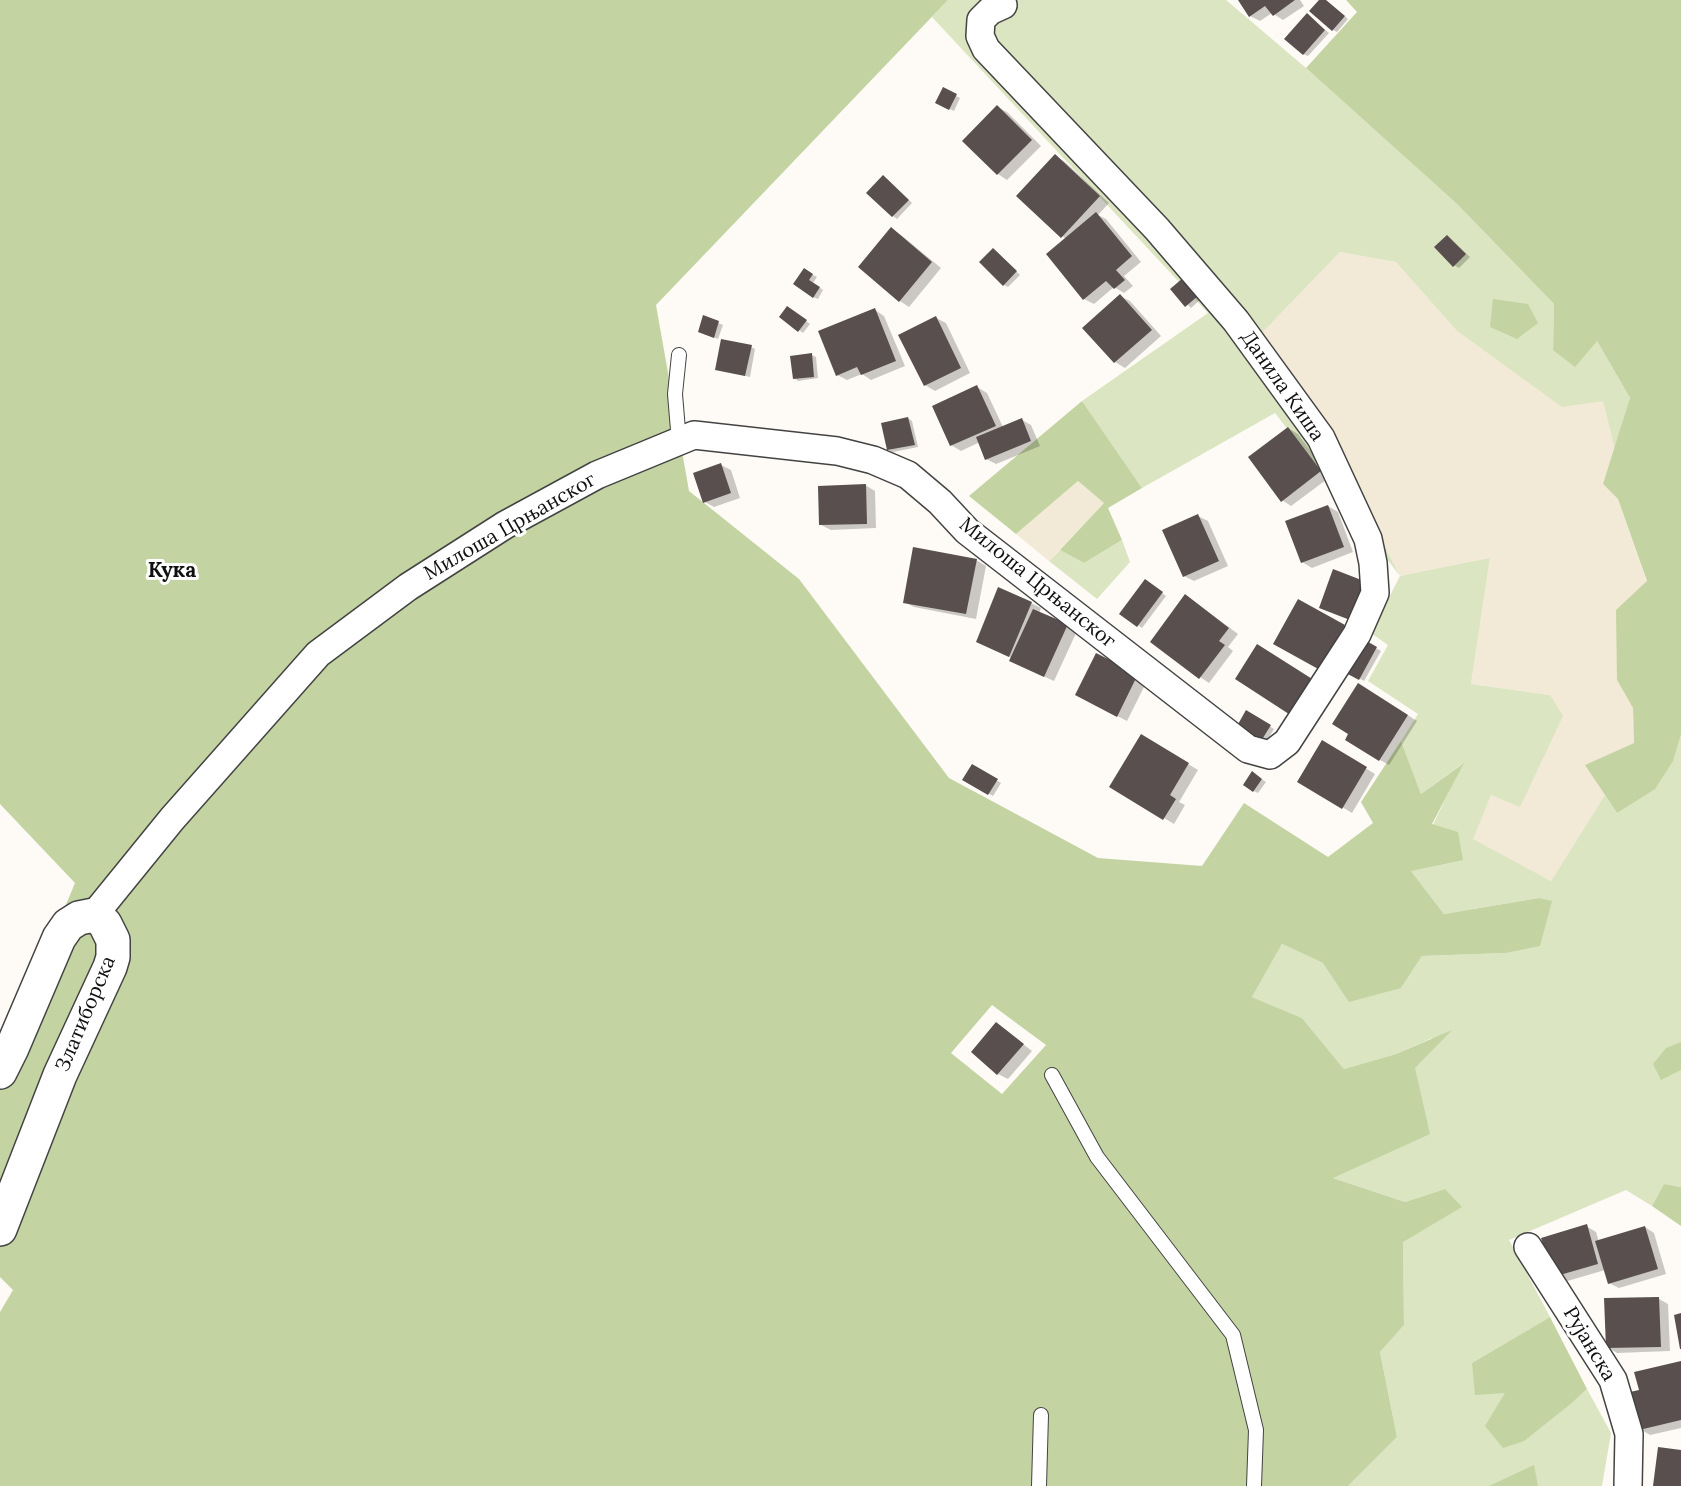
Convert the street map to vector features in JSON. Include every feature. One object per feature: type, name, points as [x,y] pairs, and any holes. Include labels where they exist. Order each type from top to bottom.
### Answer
[{"type":"street","name":"Данила Киша","points":[[1003,5],[990,11],[981,20],[980,36],[986,49],[1157,230],[1236,321],[1321,438],[1368,539],[1373,563],[1375,593],[1357,634],[1287,742],[1270,755],[1248,749]]},
{"type":"street","name":"Милоша Црњанског","points":[[94,915],[172,819],[318,654],[408,587],[505,525],[597,475],[694,435],[837,451],[873,460],[908,475],[940,502],[967,531],[1248,749]]},
{"type":"street","points":[[0,1072],[59,938],[73,921],[87,915],[94,915]]},
{"type":"street","name":"Златиборска","points":[[0,1229],[60,1075],[113,957],[113,940],[105,924],[94,915]]},
{"type":"street","name":"Рујанска","points":[[1528,1247],[1613,1380],[1629,1434],[1628,1486]]},
{"type":"lane","points":[[679,355],[675,413],[679,442]]},
{"type":"lane","points":[[1052,1075],[1097,1157],[1233,1335],[1256,1430],[1254,1486]]},
{"type":"lane","points":[[1039,1486],[1041,1415]]},
{"type":"shaded area","points":[[1340,252],[1396,262],[1456,330],[1603,400],[1615,450],[1603,484],[1618,499],[1647,582],[1617,680],[1633,708],[1634,743],[1586,765],[1605,795],[1551,881],[1472,839],[1491,795],[1520,806],[1550,695],[1471,684],[1490,559],[1400,576],[1331,441],[1257,338]]},
{"type":"shaded area","points":[[1078,481],[1104,503],[1049,561],[1016,534]]},
{"type":"green space","points":[[0,0],[948,0],[656,305],[689,491],[799,579],[949,778],[1098,858],[1202,866],[1244,803],[1328,857],[1373,823],[1361,802],[1401,741],[1421,794],[1464,763],[1432,824],[1458,832],[1463,860],[1411,871],[1444,914],[1539,898],[1552,901],[1540,946],[1505,953],[1422,956],[1401,988],[1349,1002],[1323,963],[1282,944],[1252,997],[1302,1018],[1344,1069],[1396,1054],[1452,1030],[1415,1068],[1430,1134],[1333,1178],[1405,1202],[1445,1189],[1462,1207],[1403,1242],[1404,1325],[1380,1352],[1397,1437],[1348,1486],[0,1486],[0,1312],[13,1290],[0,1277],[0,1063],[75,883],[0,804]],"holes":[[[992,1005],[1046,1045],[1002,1094],[951,1053]]]},
{"type":"green space","points":[[948,0],[1226,0],[1306,68],[1457,204],[1554,304],[1553,350],[1597,341],[1630,398],[1615,450],[1603,401],[1562,407],[1456,330],[1396,262],[1340,252],[1257,338],[1331,441],[1400,576],[1275,413],[1142,488],[1082,401],[1208,313],[932,17]]},
{"type":"green space","points":[[1346,0],[1681,0],[1681,734],[1673,761],[1655,789],[1617,813],[1585,765],[1634,743],[1633,708],[1617,680],[1616,610],[1647,581],[1618,499],[1603,484],[1630,398],[1597,341],[1575,367],[1553,350],[1554,304],[1457,204],[1306,68],[1357,12]]},
{"type":"green space","points":[[1493,299],[1528,304],[1538,323],[1517,339],[1490,327]]},
{"type":"green space","points":[[1082,401],[1142,488],[1108,508],[1122,540],[1084,563],[1060,550],[1104,503],[1078,481],[1016,534],[969,496]]},
{"type":"green space","points":[[1122,540],[1130,562],[1097,599],[1049,561],[1060,550],[1084,563]]},
{"type":"green space","points":[[1490,558],[1471,684],[1550,695],[1563,716],[1520,807],[1491,795],[1473,839],[1551,881],[1605,795],[1617,813],[1681,732],[1681,1187],[1664,1184],[1652,1206],[1626,1190],[1509,1240],[1550,1317],[1472,1363],[1506,1393],[1573,1402],[1587,1389],[1611,1433],[1602,1486],[1348,1486],[1397,1437],[1380,1352],[1404,1325],[1403,1242],[1445,1189],[1405,1202],[1333,1178],[1415,1067],[1432,1038],[1396,1054],[1344,1069],[1302,1018],[1252,997],[1282,944],[1323,963],[1401,988],[1422,956],[1505,953],[1551,902],[1539,898],[1444,914],[1411,871],[1462,764],[1421,794],[1401,741],[1418,714],[1368,681],[1388,645],[1371,633],[1400,576]]},
{"type":"green space","points":[[1681,1042],[1681,1070],[1661,1080],[1653,1064],[1666,1048]]},
{"type":"green space","points":[[1664,1184],[1681,1187],[1681,1226],[1652,1206]]},
{"type":"green space","points":[[1550,1317],[1587,1389],[1524,1441],[1503,1448],[1485,1426],[1505,1393],[1475,1395],[1472,1363]]},
{"type":"green space","points":[[1534,1465],[1538,1486],[1489,1486]]},
{"type":"building","points":[[1238,0],[1295,0],[1273,16],[1265,6],[1249,17]]},
{"type":"building","points":[[1319,0],[1326,0],[1345,16],[1332,31],[1309,11]]},
{"type":"building","points":[[1307,13],[1325,30],[1303,55],[1284,39]]},
{"type":"building","points":[[943,87],[957,94],[949,110],[935,103]]},
{"type":"building","points":[[997,105],[1032,140],[997,175],[962,141]]},
{"type":"building","points":[[1055,154],[1100,196],[1061,238],[1016,196]]},
{"type":"building","points":[[883,175],[909,200],[892,217],[866,193]]},
{"type":"building","points":[[1096,212],[1132,256],[1116,270],[1125,280],[1114,289],[1106,281],[1083,300],[1046,254]]},
{"type":"building","points":[[891,227],[932,262],[899,302],[858,267]]},
{"type":"building","points":[[1447,235],[1466,254],[1453,267],[1434,247]]},
{"type":"building","points":[[993,248],[1017,271],[1003,286],[979,262]]},
{"type":"building","points":[[804,268],[813,274],[809,280],[820,287],[813,298],[793,284]]},
{"type":"building","points":[[1183,278],[1198,296],[1185,307],[1170,289]]},
{"type":"building","points":[[1120,294],[1152,330],[1114,363],[1082,328]]},
{"type":"building","points":[[787,306],[807,320],[798,332],[779,317]]},
{"type":"building","points":[[875,308],[896,361],[861,375],[857,367],[836,376],[818,331]]},
{"type":"building","points":[[703,315],[719,321],[714,338],[698,332]]},
{"type":"building","points":[[936,316],[961,368],[924,386],[898,335]]},
{"type":"building","points":[[721,339],[752,345],[745,376],[715,370]]},
{"type":"building","points":[[812,353],[814,377],[793,379],[790,356]]},
{"type":"building","points":[[977,385],[996,426],[950,446],[932,406]]},
{"type":"building","points":[[908,417],[915,445],[887,450],[881,423]]},
{"type":"building","points":[[1022,418],[1031,441],[985,460],[976,437]]},
{"type":"building","points":[[1288,427],[1321,471],[1281,502],[1248,457]]},
{"type":"building","points":[[721,463],[731,493],[703,503],[693,473]]},
{"type":"building","points":[[866,484],[867,524],[819,525],[818,486]]},
{"type":"building","points":[[1328,505],[1344,547],[1301,563],[1285,521]]},
{"type":"building","points":[[1198,514],[1219,561],[1183,577],[1162,530]]},
{"type":"building","points":[[913,547],[977,559],[966,614],[903,603]]},
{"type":"building","points":[[1333,569],[1364,581],[1350,620],[1319,608]]},
{"type":"building","points":[[1145,579],[1163,592],[1137,627],[1119,614]]},
{"type":"building","points":[[998,587],[1032,602],[1009,657],[976,642]]},
{"type":"building","points":[[1185,594],[1229,628],[1219,641],[1225,645],[1199,679],[1150,642]]},
{"type":"building","points":[[1298,599],[1345,625],[1320,670],[1273,644]]},
{"type":"building","points":[[1033,609],[1068,624],[1044,677],[1009,661]]},
{"type":"building","points":[[1363,639],[1377,647],[1359,680],[1344,672]]},
{"type":"building","points":[[1257,644],[1317,682],[1295,718],[1235,679]]},
{"type":"building","points":[[1096,653],[1138,674],[1117,717],[1075,695]]},
{"type":"building","points":[[1358,683],[1408,715],[1379,761],[1345,740],[1348,734],[1332,724]]},
{"type":"building","points":[[1246,710],[1271,725],[1261,741],[1237,726]]},
{"type":"building","points":[[1141,734],[1189,763],[1170,795],[1176,799],[1163,820],[1109,787]]},
{"type":"building","points":[[1322,740],[1367,767],[1342,809],[1297,782]]},
{"type":"building","points":[[972,764],[998,779],[988,795],[962,780]]},
{"type":"building","points":[[1252,771],[1262,779],[1253,792],[1243,785]]},
{"type":"building","points":[[996,1022],[1024,1044],[997,1075],[971,1052]]},
{"type":"building","points":[[1587,1224],[1598,1264],[1553,1277],[1541,1238]]},
{"type":"building","points":[[1645,1226],[1658,1269],[1608,1284],[1595,1241]]},
{"type":"building","points":[[1659,1297],[1661,1347],[1606,1348],[1604,1298]]},
{"type":"building","points":[[1681,1313],[1681,1349],[1680,1349],[1674,1315]]},
{"type":"building","points":[[1681,1361],[1681,1420],[1639,1430],[1630,1392],[1639,1390],[1634,1372]]},
{"type":"building","points":[[1658,1447],[1681,1450],[1681,1486],[1653,1486]]},
{"type":"district","name":"Кука","points":[[172,571]]}]
